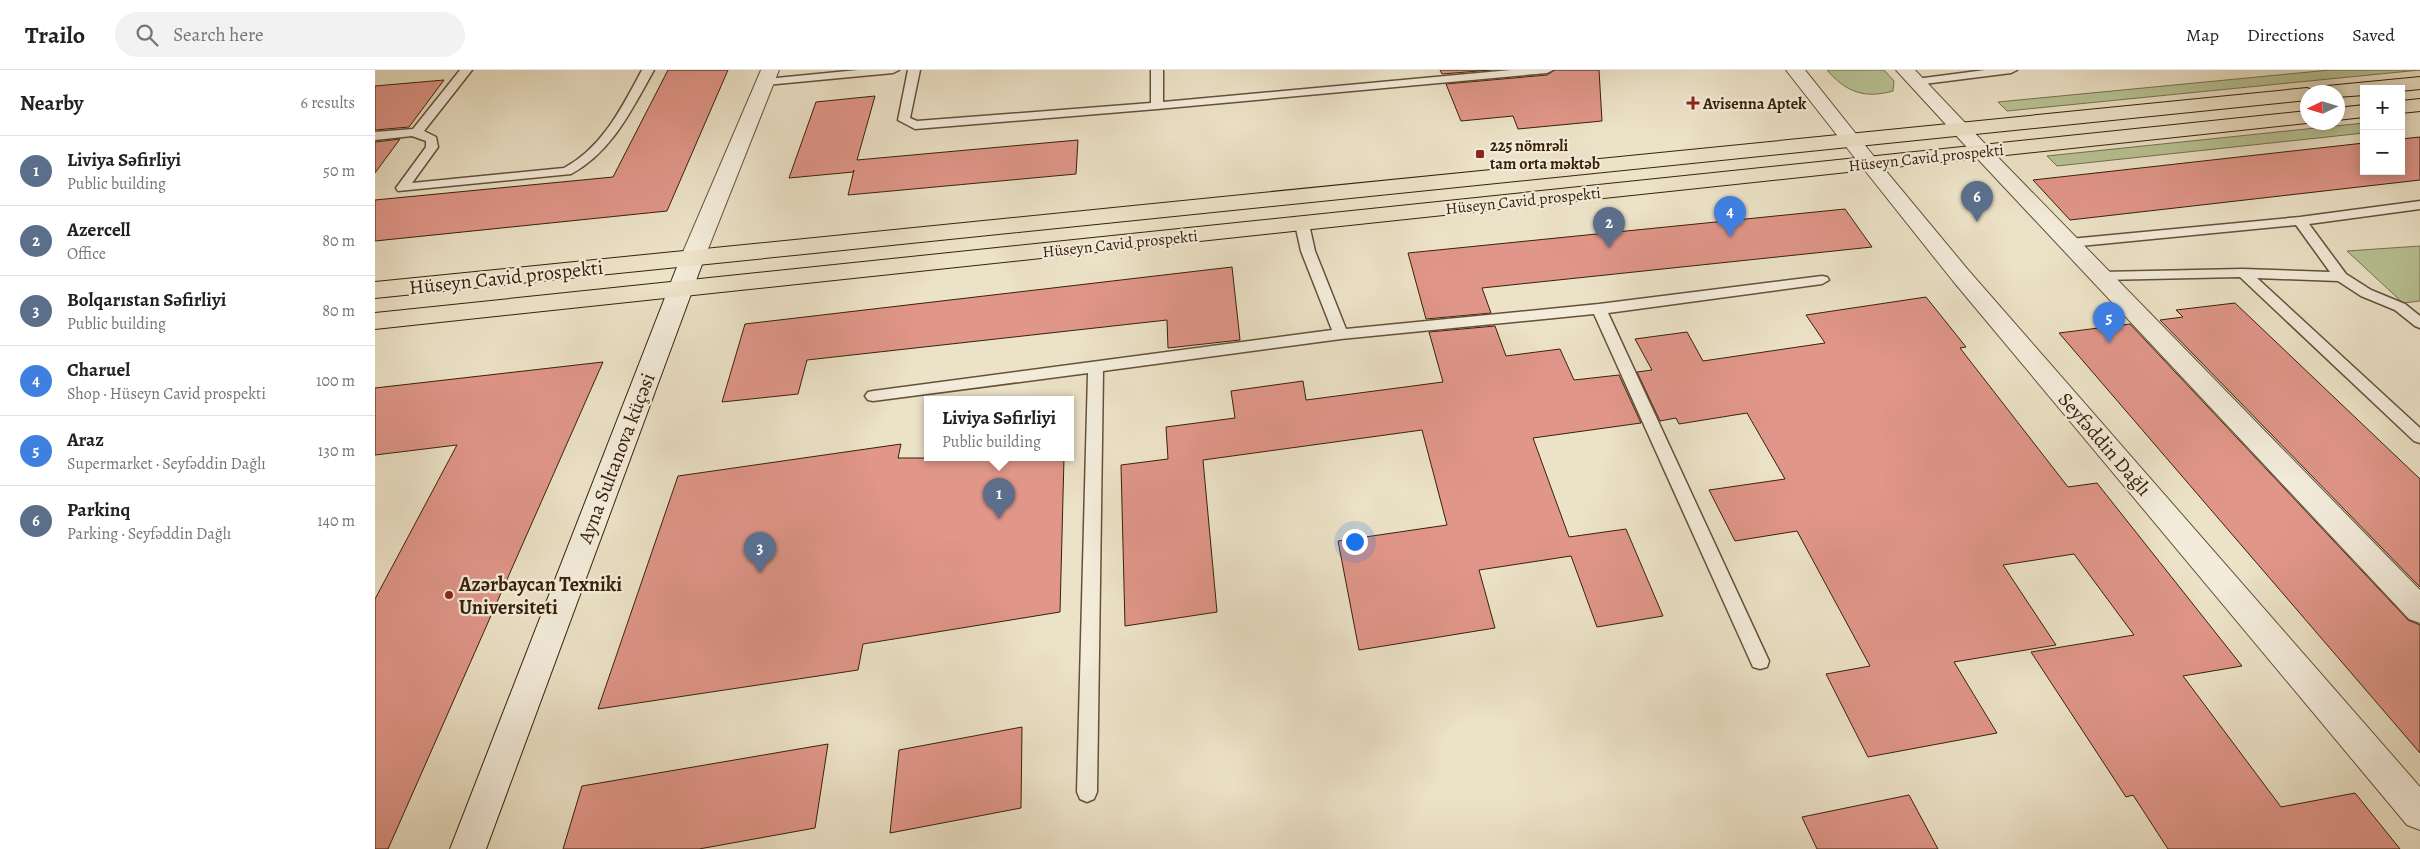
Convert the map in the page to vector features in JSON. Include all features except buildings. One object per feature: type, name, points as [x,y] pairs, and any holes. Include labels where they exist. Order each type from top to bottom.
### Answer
[{"type":"main road","points":[[2402,85],[2420,83]]},
{"type":"main road","points":[[2345,91],[2360,89]]},
{"type":"main road","name":"Hüseyn Cavid prospekti","points":[[375,290],[638,265],[2300,95]]},
{"type":"main road","points":[[2405,107],[2420,105]]},
{"type":"main road","points":[[2345,113],[2360,111]]},
{"type":"main road","name":"Hüseyn Cavid prospekti","points":[[375,321],[2300,118]]},
{"type":"street","name":"Seyfəddin Dağlı","points":[[1795,70],[1961,276],[2420,812]]},
{"type":"street","name":"Ayna Sultanova küçəsi","points":[[468,849],[680,288],[768,76]]},
{"type":"street","points":[[1910,76],[2420,610]]},
{"type":"lane","points":[[416,133],[466,70]]},
{"type":"lane","points":[[375,136],[416,133],[427,135],[432,140],[432,147],[403,188],[567,171],[580,166],[590,158],[619,119],[648,70]]},
{"type":"lane","points":[[768,76],[893,70]]},
{"type":"lane","points":[[914,70],[903,120],[915,125],[1157,106],[1547,70]]},
{"type":"lane","points":[[1157,70],[1157,106]]},
{"type":"lane","points":[[1408,70],[1412,82]]},
{"type":"lane","points":[[1910,76],[2011,70]]},
{"type":"lane","points":[[2070,243],[2300,221],[2420,205]]},
{"type":"lane","points":[[2300,221],[2341,277],[2366,293],[2400,307],[2420,323]]},
{"type":"lane","points":[[1302,224],[1308,251],[1341,334]]},
{"type":"lane","points":[[2102,276],[2243,273],[2341,277]]},
{"type":"lane","points":[[2243,273],[2420,437]]},
{"type":"lane","points":[[873,396],[1341,334],[1599,310],[1822,280]]},
{"type":"lane","points":[[2400,307],[2420,307]]},
{"type":"lane","points":[[1599,310],[1760,661]]},
{"type":"lane","points":[[1087,792],[1095,366]]},
{"type":"green space","points":[[1827,70],[1884,70],[1894,81],[1893,91],[1873,94],[1856,92],[1841,84]]},
{"type":"green space","points":[[2330,70],[2420,70],[2007,111],[1998,102]]},
{"type":"green space","points":[[2360,123],[2360,133],[2057,166],[2047,156],[2300,130],[2345,130],[2345,125]]},
{"type":"green space","points":[[2420,246],[2420,301],[2403,303],[2347,251]]},
{"type":"place","name":"Avisenna Aptek","points":[[1693,103]]},
{"type":"place","name":"225 nömrəli tam orta məktəb","points":[[1480,154]]},
{"type":"place","name":"Parkinq","points":[[1977,222]]},
{"type":"place","name":"Charuel","points":[[1730,237]]},
{"type":"place","name":"Azercell","points":[[1609,248]]},
{"type":"place","name":"Araz","points":[[2109,343]]},
{"type":"place","name":"Liviya Səfirliyi","points":[[999,519]]},
{"type":"place","name":"Bolqarıstan Səfirliyi","points":[[760,573]]},
{"type":"place","name":"Azərbaycan Texniki Universiteti","points":[[449,595]]}]
